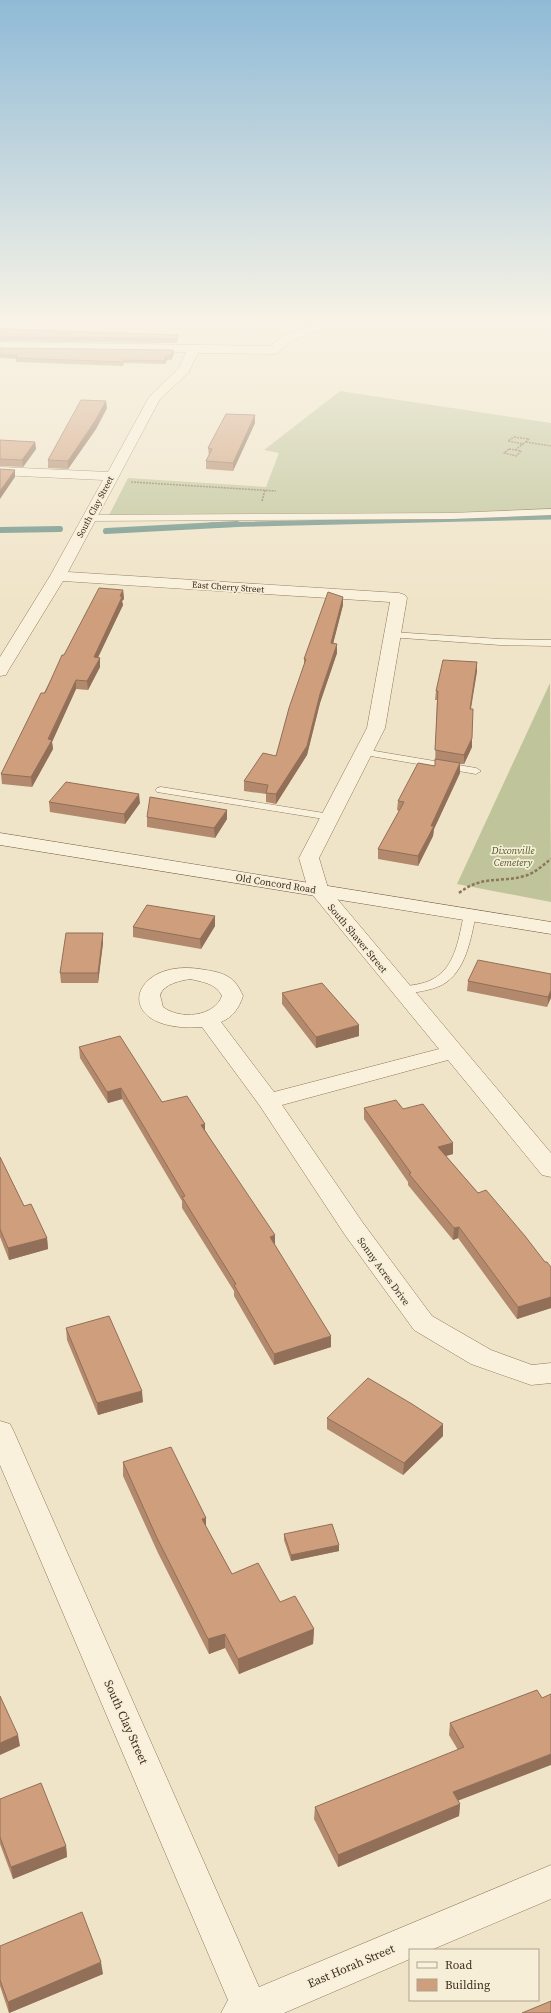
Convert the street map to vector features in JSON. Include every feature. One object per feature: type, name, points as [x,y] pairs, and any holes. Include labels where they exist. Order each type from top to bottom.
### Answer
[{"type":"street","name":"South Clay Street","points":[[0,671],[58,576],[144,416]]},
{"type":"street","points":[[0,471],[111,476]]},
{"type":"street","name":"East Cherry Street","points":[[58,576],[399,598]]},
{"type":"street","name":"South Shaver Street","points":[[399,598],[376,728],[310,858],[318,889],[551,1169]]},
{"type":"street","name":"Old Concord Road","points":[[0,839],[318,889],[551,928]]},
{"type":"street","name":"Sonny Acres Drive","points":[[208,1020],[268,1101],[354,1229],[423,1323],[481,1357],[531,1375],[551,1373]]},
{"type":"street","points":[[268,1101],[453,1052]]},
{"type":"street","name":"South Clay Street","points":[[0,1432],[248,2011]]},
{"type":"street","name":"East Horah Street","points":[[248,2011],[551,1882]]},
{"type":"lane","points":[[89,518],[452,516],[551,512]]},
{"type":"lane","points":[[392,635],[500,642],[551,643]]},
{"type":"lane","points":[[363,752],[476,771]]},
{"type":"lane","points":[[161,790],[330,817]]},
{"type":"lane","points":[[402,991],[439,982],[455,966],[462,947],[470,914]]},
{"type":"path","points":[[515,450],[521,451],[516,456],[504,454],[509,449],[515,450],[526,442],[529,439],[514,437],[508,441],[523,444]]},
{"type":"path","points":[[526,442],[551,446]]},
{"type":"path","points":[[128,482],[276,491]]},
{"type":"path","points":[[458,894],[469,884],[494,878],[523,876],[533,873],[551,859]]},
{"type":"green space","points":[[308,416],[504,416],[551,423],[551,514],[106,521],[128,478],[266,487],[279,453],[264,450]]},
{"type":"green space","name":"Dixonville Cemetery","points":[[550,683],[551,902],[457,884]]},
{"type":"building","points":[[72,416],[98,416],[68,461],[48,460]]},
{"type":"building","points":[[225,416],[255,416],[233,463],[206,461],[212,449],[208,448]]},
{"type":"building","points":[[0,440],[35,442],[22,460],[0,459]]},
{"type":"building","points":[[0,469],[15,470],[0,491]]},
{"type":"building","points":[[99,588],[123,590],[120,596],[122,597],[94,657],[100,658],[87,681],[76,680],[48,739],[52,740],[31,777],[1,774],[41,693],[45,693],[62,655],[64,655]]},
{"type":"building","points":[[328,592],[343,597],[331,643],[337,644],[320,694],[307,746],[276,794],[266,793],[268,785],[244,781],[263,753],[276,756],[289,708],[306,659],[304,659]]},
{"type":"building","points":[[443,660],[477,662],[470,709],[473,709],[472,738],[464,755],[435,750],[438,691],[436,691]]},
{"type":"building","points":[[435,759],[460,763],[431,826],[434,826],[418,856],[378,849],[404,802],[398,801],[418,763],[435,766]]},
{"type":"building","points":[[66,782],[139,794],[124,814],[49,802]]},
{"type":"building","points":[[150,797],[227,810],[214,828],[147,817]]},
{"type":"building","points":[[147,905],[215,916],[200,939],[133,927]]},
{"type":"building","points":[[66,933],[103,933],[98,973],[60,973]]},
{"type":"building","points":[[478,960],[551,974],[551,990],[548,997],[468,981]]},
{"type":"building","points":[[322,983],[359,1025],[316,1037],[282,993]]},
{"type":"building","points":[[120,1036],[162,1102],[187,1096],[205,1124],[201,1125],[275,1235],[270,1237],[331,1336],[274,1354],[234,1285],[236,1284],[182,1197],[185,1196],[121,1088],[107,1092],[79,1047]]},
{"type":"building","points":[[396,1100],[403,1109],[423,1104],[453,1143],[438,1147],[478,1193],[486,1190],[545,1262],[547,1262],[551,1267],[551,1297],[518,1307],[459,1227],[454,1228],[409,1174],[411,1173],[364,1108]]},
{"type":"building","points":[[0,1157],[24,1206],[31,1204],[47,1238],[8,1248],[0,1229]]},
{"type":"building","points":[[109,1316],[142,1391],[97,1403],[66,1328]]},
{"type":"building","points":[[368,1378],[443,1424],[404,1463],[327,1418]]},
{"type":"building","points":[[171,1447],[206,1518],[202,1519],[232,1574],[258,1563],[280,1602],[295,1596],[314,1629],[238,1659],[225,1634],[208,1639],[157,1538],[123,1462]]},
{"type":"building","points":[[332,1524],[339,1545],[291,1555],[284,1534]]},
{"type":"building","points":[[537,1690],[542,1698],[551,1694],[551,1754],[453,1792],[460,1804],[338,1855],[315,1807],[464,1747],[450,1723]]},
{"type":"building","points":[[0,1696],[18,1735],[0,1743]]},
{"type":"building","points":[[41,1783],[66,1846],[11,1867],[0,1837],[0,1799]]},
{"type":"building","points":[[82,1912],[101,1962],[8,2002],[0,1980],[0,1946]]},
{"type":"building","points":[[551,2001],[551,2013],[522,2013]]},
{"type":"waterway","points":[[225,525],[551,517]]},
{"type":"waterway","points":[[225,525],[237,524]]},
{"type":"waterway","points":[[210,525],[225,525]]},
{"type":"waterway","points":[[106,531],[225,525]]},
{"type":"waterway","points":[[0,530],[60,529]]}]
